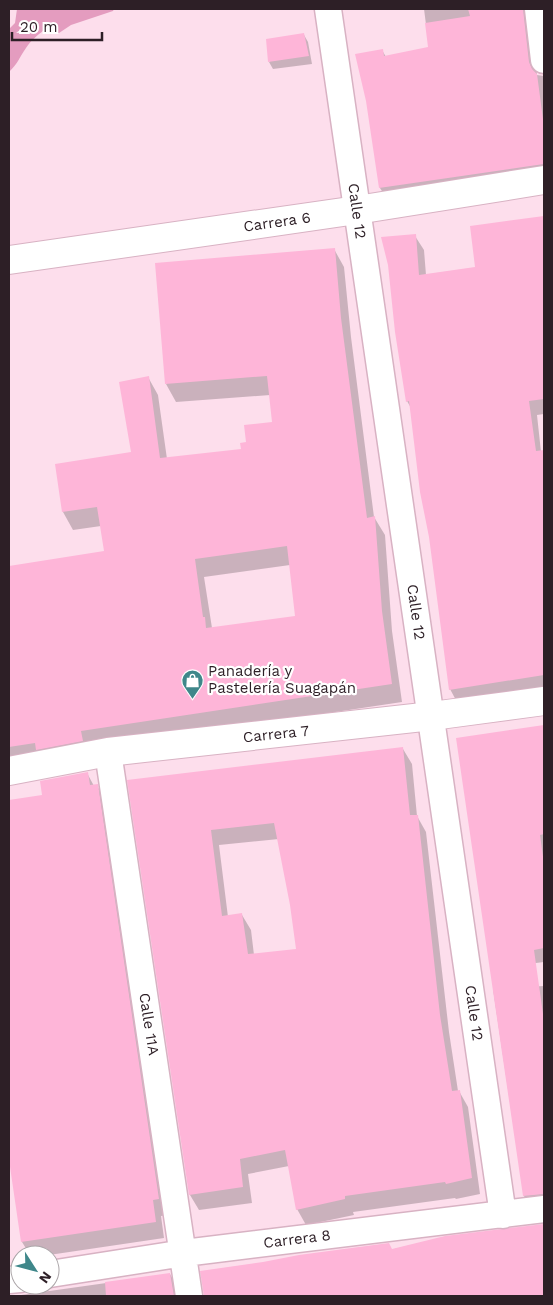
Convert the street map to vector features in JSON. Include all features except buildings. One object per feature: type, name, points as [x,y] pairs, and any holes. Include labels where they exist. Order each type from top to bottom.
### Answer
[{"type":"street","name":"Calle 12","points":[[328,9],[504,1215]]},
{"type":"street","points":[[538,9],[544,60]]},
{"type":"street","name":"Carrera 6","points":[[9,260],[356,210],[544,180]]},
{"type":"street","name":"Carrera 7","points":[[9,771],[108,752],[432,716],[544,700]]},
{"type":"street","name":"Calle 11A","points":[[108,752],[189,1296]]},
{"type":"street","name":"Carrera 8","points":[[60,1272],[184,1253],[544,1209]]},
{"type":"shaded area","points":[[17,9],[114,9],[113,11],[71,25],[59,33],[44,30],[30,43],[9,72],[9,29],[15,23]]},
{"type":"place","name":"Panadería y Pastelería Suagapán","points":[[192,699]]}]
